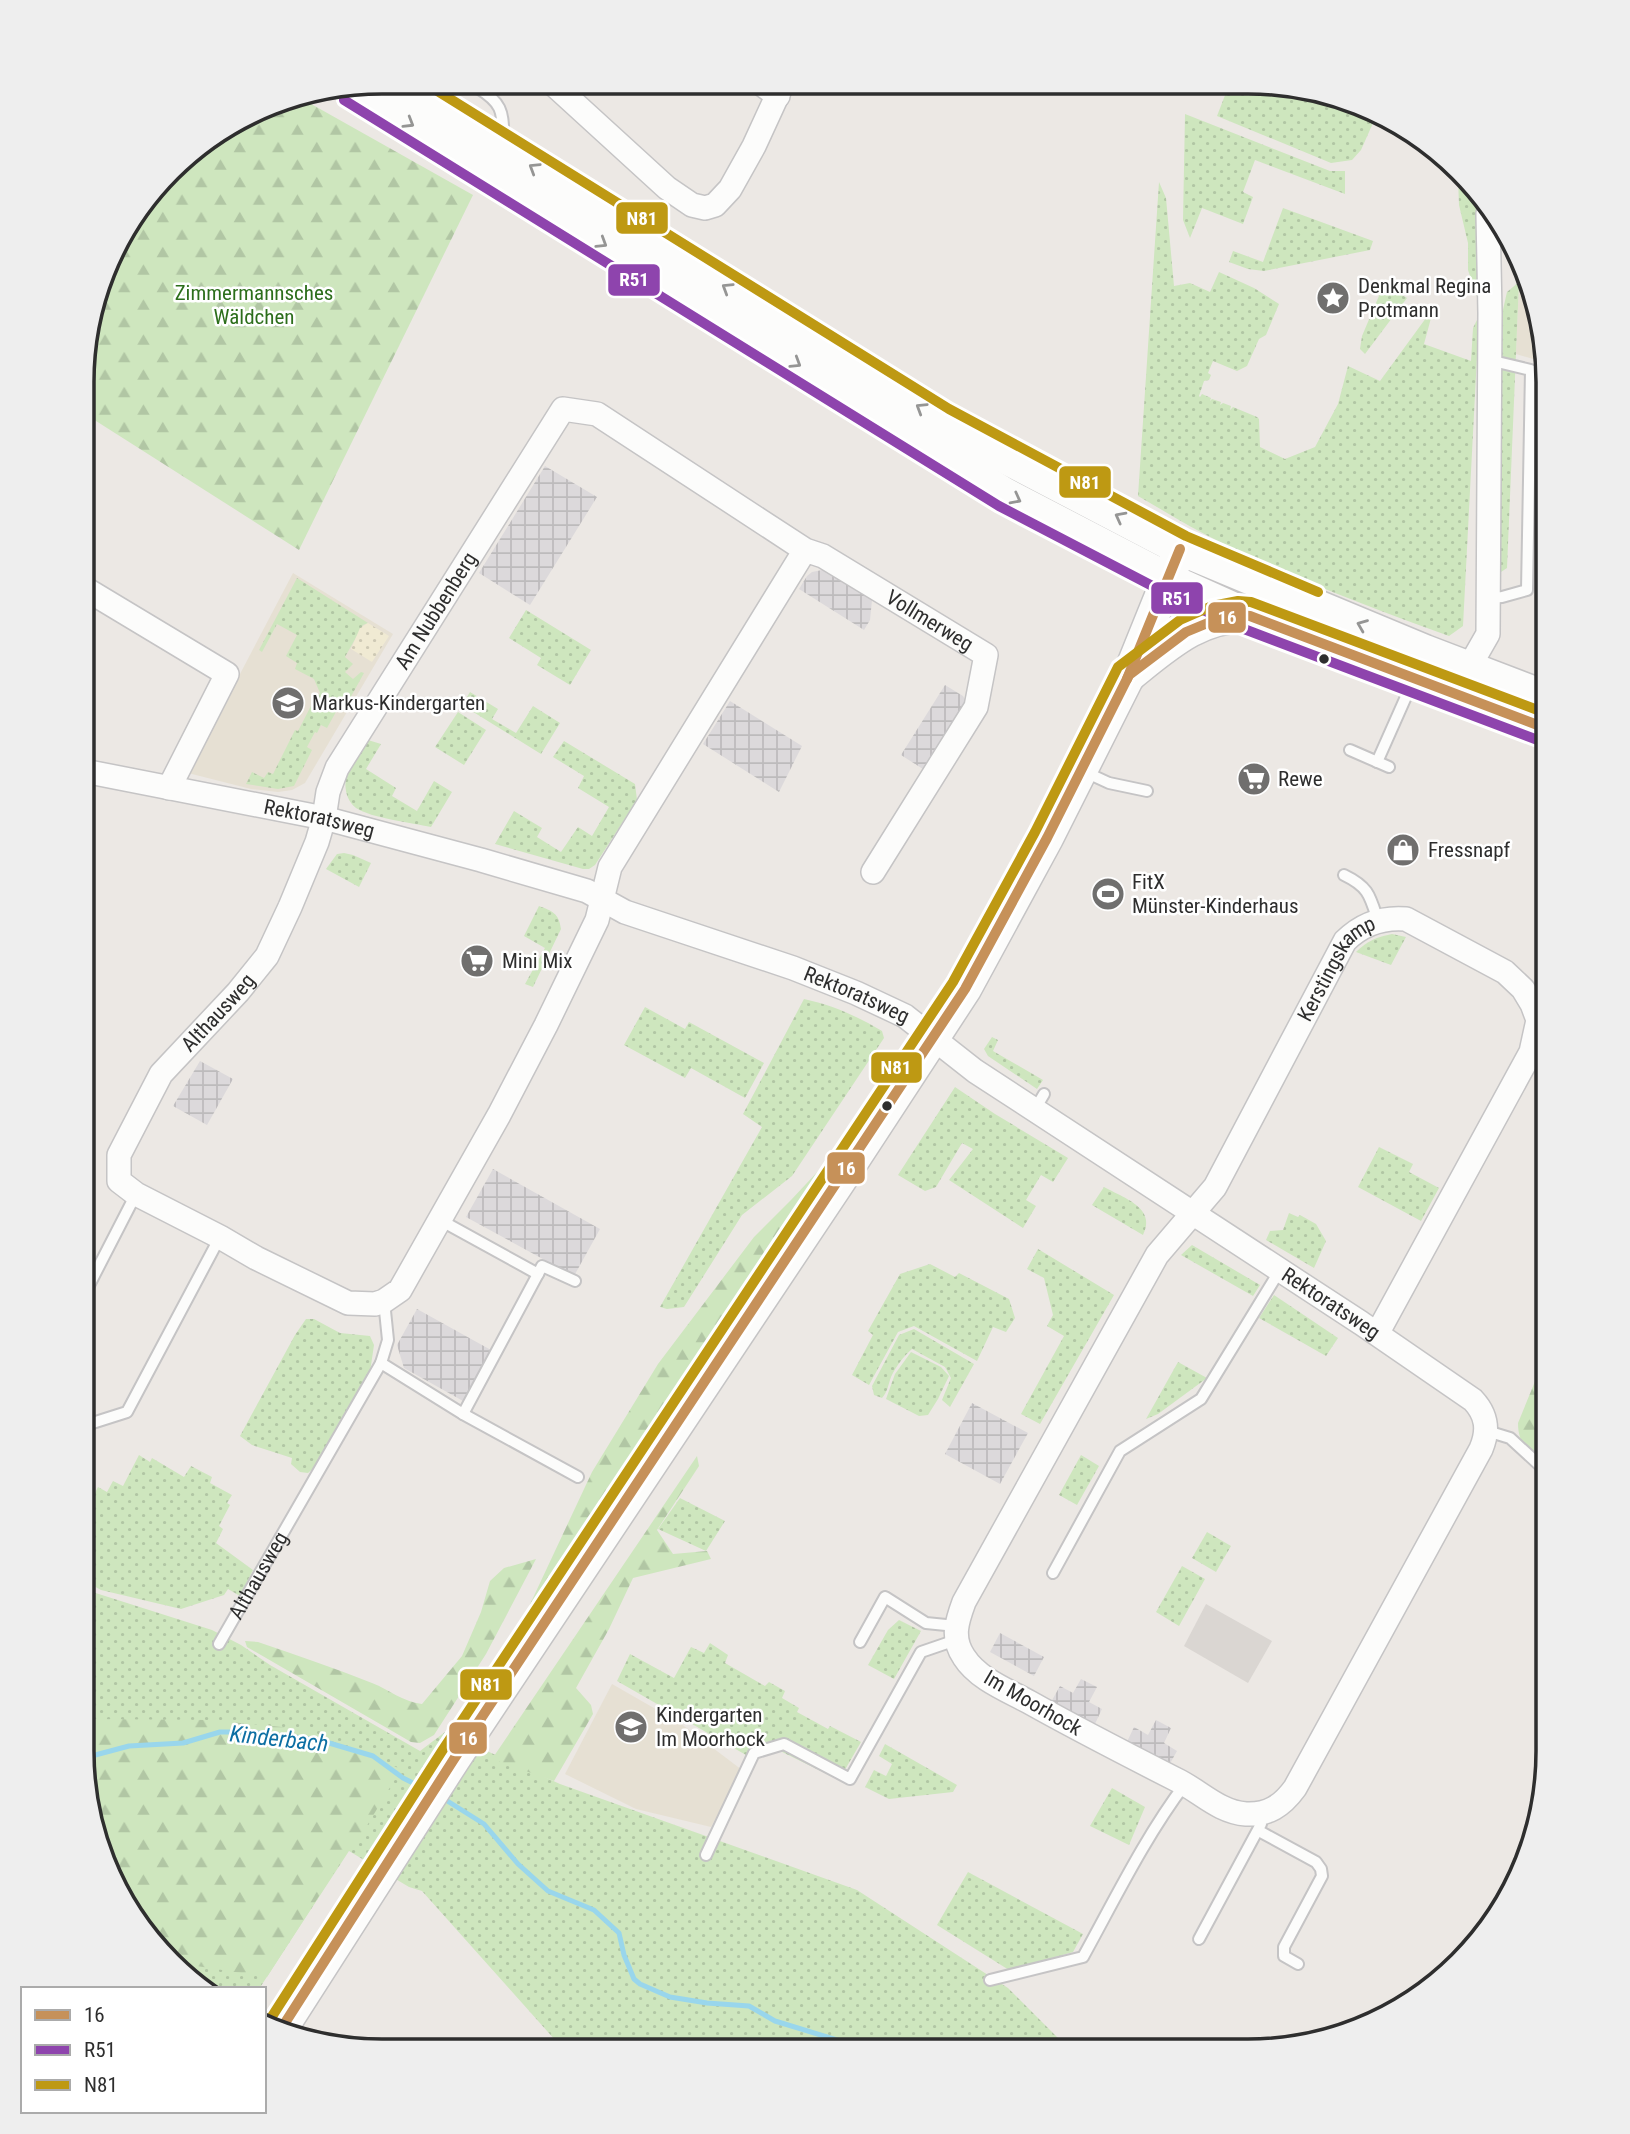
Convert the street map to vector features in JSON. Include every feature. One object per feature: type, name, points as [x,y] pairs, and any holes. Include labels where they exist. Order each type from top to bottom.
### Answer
[{"type":"main road","points":[[415,94],[942,421],[1180,549],[1536,693]]},
{"type":"main road","points":[[363,95],[1005,494],[1168,579],[1250,616],[1536,725]]},
{"type":"main road","points":[[285,2022],[454,1759],[933,1038],[978,965],[1129,675],[1180,549]]},
{"type":"main road","points":[[1129,675],[1186,632],[1215,620],[1239,615],[1250,616]]},
{"type":"street","points":[[564,94],[667,188],[692,205],[705,208],[715,205],[730,189],[754,146],[771,94]]},
{"type":"street","points":[[1472,669],[1476,655],[1488,634],[1488,225]]},
{"type":"street","name":"Vollmerweg","points":[[562,410],[597,414],[805,550],[823,556],[986,655],[976,707],[873,872]]},
{"type":"street","name":"Am Nubbenberg","points":[[324,818],[328,792],[337,768],[562,410]]},
{"type":"street","points":[[136,1194],[348,1303],[365,1305],[384,1301],[400,1290],[546,1026],[597,920],[610,867],[805,550]]},
{"type":"street","points":[[94,594],[227,674],[169,788]]},
{"type":"street","name":"Rektoratsweg","points":[[94,773],[324,818],[587,891],[625,912],[793,968],[905,1016],[975,1072],[1039,1102],[1193,1215],[1377,1334],[1473,1400],[1485,1416],[1487,1431]]},
{"type":"street","name":"Althausweg","points":[[136,1194],[119,1181],[120,1155],[161,1074],[238,992],[267,956],[317,842],[324,818]]},
{"type":"street","name":"Kerstingskamp","points":[[1193,1215],[1215,1187],[1345,941],[1361,928],[1391,918],[1406,919],[1505,972],[1523,989],[1536,994]]},
{"type":"street","name":"Kerstingskamp","points":[[1377,1334],[1531,1052],[1536,1029]]},
{"type":"street","points":[[956,1633],[964,1602],[1157,1255],[1193,1215]]},
{"type":"street","points":[[1262,1821],[1286,1801],[1294,1788],[1481,1449],[1487,1431]]},
{"type":"street","name":"Im Moorhock","points":[[956,1633],[965,1660],[985,1677],[1103,1744],[1185,1784],[1217,1805],[1262,1821]]},
{"type":"lane","points":[[488,94],[494,98],[502,112],[504,149]]},
{"type":"lane","points":[[1488,598],[1527,590],[1531,370],[1489,360]]},
{"type":"lane","points":[[1377,762],[1413,679]]},
{"type":"lane","points":[[1350,750],[1389,767]]},
{"type":"lane","points":[[1081,770],[1110,783],[1147,791]]},
{"type":"lane","points":[[1344,875],[1360,882],[1370,894],[1378,921]]},
{"type":"lane","points":[[94,1276],[136,1194]]},
{"type":"lane","points":[[440,1220],[538,1274]]},
{"type":"lane","points":[[94,1422],[127,1412],[220,1237]]},
{"type":"lane","points":[[463,1414],[542,1266],[575,1281]]},
{"type":"lane","points":[[1053,1573],[1120,1451],[1201,1399],[1280,1270]]},
{"type":"lane","name":"Althausweg","points":[[219,1644],[381,1363],[388,1340],[384,1301]]},
{"type":"lane","points":[[381,1363],[463,1414],[578,1477]]},
{"type":"lane","points":[[1487,1431],[1510,1438],[1536,1462]]},
{"type":"lane","points":[[860,1642],[885,1597],[926,1623],[956,1633]]},
{"type":"lane","points":[[706,1855],[754,1753],[784,1744],[850,1779],[921,1652],[956,1633]]},
{"type":"lane","points":[[990,1980],[1083,1957],[1133,1865],[1185,1784]]},
{"type":"lane","points":[[1199,1939],[1262,1821]]},
{"type":"lane","name":"Im Moorhock","points":[[1262,1821],[1316,1862],[1321,1869],[1322,1876],[1284,1947],[1284,1956],[1298,1964]]},
{"type":"shaded area","points":[[1519,286],[1530,326],[1535,359],[1516,354]]},
{"type":"shaded area","points":[[545,466],[597,497],[530,605],[479,573]]},
{"type":"shaded area","points":[[822,570],[872,600],[870,620],[864,630],[799,589],[807,576]]},
{"type":"shaded area","name":"Markus-Kindergarten","points":[[293,573],[393,634],[305,783],[292,790],[278,792],[251,789],[188,773]]},
{"type":"shaded area","points":[[945,685],[963,696],[967,703],[926,771],[901,755]]},
{"type":"shaded area","points":[[730,701],[802,746],[779,792],[703,744]]},
{"type":"shaded area","points":[[200,1061],[233,1079],[207,1125],[173,1106]]},
{"type":"shaded area","points":[[493,1169],[600,1229],[574,1276],[466,1217]]},
{"type":"shaded area","points":[[417,1309],[491,1350],[463,1401],[404,1368],[397,1345]]},
{"type":"shaded area","points":[[972,1403],[1028,1433],[1000,1484],[945,1454]]},
{"type":"shaded area","points":[[1206,1604],[1272,1641],[1248,1683],[1184,1646]]},
{"type":"shaded area","points":[[1000,1633],[1044,1657],[1034,1676],[990,1652]]},
{"type":"shaded area","points":[[1081,1679],[1097,1687],[1089,1702],[1102,1709],[1094,1726],[1051,1702],[1060,1686],[1073,1693]]},
{"type":"shaded area","points":[[612,1684],[680,1723],[742,1770],[711,1827],[636,1809],[565,1774]]},
{"type":"shaded area","points":[[1156,1720],[1171,1728],[1164,1743],[1177,1751],[1168,1767],[1126,1744],[1134,1727],[1148,1735]]},
{"type":"green space","points":[[1226,94],[1247,94],[1322,104],[1373,123],[1361,150],[1352,160],[1331,163],[1217,116]]},
{"type":"green space","name":"Zimmermannsches Wäldchen","points":[[310,103],[473,195],[299,550],[94,420],[94,383],[100,326],[116,272],[154,207],[193,166],[223,143],[272,116]]},
{"type":"green space","points":[[1185,114],[1330,171],[1345,171],[1345,194],[1255,160],[1243,192],[1253,197],[1243,224],[1202,208],[1190,238],[1183,220]]},
{"type":"green space","points":[[1159,182],[1166,198],[1174,286],[1190,283],[1210,292],[1219,272],[1254,288],[1279,304],[1266,335],[1259,339],[1247,366],[1237,371],[1213,361],[1208,373],[1211,375],[1209,380],[1204,381],[1199,396],[1202,394],[1211,398],[1210,401],[1212,399],[1221,402],[1220,405],[1223,403],[1231,406],[1230,410],[1233,407],[1257,417],[1260,447],[1285,459],[1315,447],[1338,404],[1348,366],[1380,381],[1434,307],[1424,344],[1471,361],[1473,328],[1477,320],[1463,626],[1449,636],[1277,569],[1211,538],[1138,496]]},
{"type":"green space","points":[[1458,187],[1478,210],[1479,303],[1468,270],[1468,243],[1459,205]]},
{"type":"green space","points":[[1283,208],[1373,241],[1370,250],[1264,271],[1229,262],[1233,251],[1263,262]]},
{"type":"green space","points":[[1518,283],[1507,568],[1495,576],[1502,314],[1507,292]]},
{"type":"green space","points":[[1384,284],[1407,298],[1365,354],[1360,349],[1362,336]]},
{"type":"green space","points":[[297,578],[368,623],[363,625],[345,657],[353,664],[345,672],[353,679],[361,672],[364,673],[343,711],[337,710],[327,728],[321,725],[317,733],[315,732],[307,747],[312,750],[294,786],[278,789],[246,784],[252,772],[264,778],[268,772],[273,774],[295,730],[298,731],[320,693],[314,679],[295,669],[297,663],[286,656],[297,635],[277,624],[262,652],[259,650]]},
{"type":"green space","points":[[526,610],[591,650],[570,685],[537,665],[541,658],[509,638]]},
{"type":"green space","points":[[470,692],[498,709],[492,719],[516,733],[533,706],[560,723],[541,754],[462,705]]},
{"type":"green space","points":[[458,712],[486,730],[464,765],[435,747]]},
{"type":"green space","points":[[368,740],[381,744],[366,769],[396,788],[392,796],[417,811],[434,781],[452,792],[431,827],[371,815],[350,802],[346,778],[352,763]]},
{"type":"green space","points":[[564,741],[635,784],[637,800],[595,865],[589,869],[495,844],[514,811],[542,828],[537,837],[561,852],[578,827],[592,836],[609,807],[578,788],[584,776],[553,757]]},
{"type":"green space","points":[[344,853],[371,863],[359,887],[326,869],[337,854]]},
{"type":"green space","points":[[539,906],[554,913],[559,919],[561,929],[533,987],[525,984],[545,948],[524,936]]},
{"type":"green space","points":[[1392,934],[1406,937],[1391,965],[1356,952],[1372,940]]},
{"type":"green space","points":[[804,999],[854,1016],[882,1031],[884,1038],[792,1176],[742,1215],[684,1307],[660,1307],[762,1127],[743,1114]]},
{"type":"green space","points":[[645,1007],[685,1029],[689,1022],[764,1063],[745,1098],[691,1068],[685,1078],[624,1045]]},
{"type":"green space","points":[[992,1037],[998,1040],[993,1051],[1043,1080],[1037,1089],[988,1056],[984,1049]]},
{"type":"green space","points":[[955,1087],[1068,1158],[1053,1182],[1041,1175],[1026,1200],[1036,1206],[1023,1228],[949,1180],[973,1149],[962,1143],[936,1187],[925,1191],[898,1175]]},
{"type":"green space","points":[[848,1145],[433,1764],[510,1647],[592,1472],[658,1364],[754,1237],[835,1153]]},
{"type":"green space","points":[[1379,1147],[1413,1164],[1409,1172],[1439,1188],[1421,1221],[1358,1187]]},
{"type":"green space","points":[[1104,1187],[1129,1200],[1142,1211],[1146,1218],[1143,1235],[1092,1205]]},
{"type":"green space","points":[[1289,1213],[1298,1217],[1300,1215],[1316,1224],[1326,1241],[1314,1268],[1266,1240],[1270,1231],[1283,1230]]},
{"type":"green space","points":[[1192,1245],[1260,1285],[1253,1296],[1181,1255]]},
{"type":"green space","points":[[1038,1249],[1114,1295],[1040,1424],[1021,1414],[1064,1336],[1047,1326],[1053,1315],[1044,1278],[1027,1269]]},
{"type":"green space","points":[[930,1264],[955,1277],[959,1273],[1009,1299],[1015,1318],[1006,1332],[993,1327],[977,1361],[914,1326],[898,1332],[869,1385],[852,1375],[873,1335],[868,1331],[900,1274]]},
{"type":"green space","points":[[1274,1295],[1338,1338],[1326,1356],[1259,1318]]},
{"type":"green space","points":[[306,1319],[314,1319],[340,1333],[370,1336],[374,1345],[370,1372],[316,1466],[308,1473],[300,1472],[291,1464],[292,1458],[252,1445],[240,1436]]},
{"type":"green space","points":[[914,1329],[974,1364],[950,1407],[942,1400],[951,1378],[945,1367],[912,1349],[895,1369],[882,1398],[874,1395],[872,1386],[899,1335]]},
{"type":"green space","points":[[911,1352],[941,1367],[949,1376],[928,1415],[919,1416],[886,1399],[895,1374]]},
{"type":"green space","points":[[1178,1362],[1207,1378],[1158,1414],[1146,1419]]},
{"type":"green space","points":[[1536,1379],[1536,1457],[1523,1444],[1518,1423]]},
{"type":"green space","points":[[139,1455],[150,1462],[152,1458],[184,1477],[191,1466],[212,1477],[210,1483],[232,1495],[219,1526],[223,1529],[216,1543],[253,1570],[240,1596],[228,1589],[224,1595],[181,1609],[94,1586],[94,1495],[98,1487],[107,1492],[113,1481],[123,1486]]},
{"type":"green space","points":[[1081,1455],[1099,1466],[1077,1505],[1059,1495]]},
{"type":"green space","points":[[697,1456],[699,1466],[657,1530],[673,1554],[707,1551],[711,1559],[633,1578],[609,1629],[576,1688],[591,1705],[593,1714],[554,1781],[492,1759]]},
{"type":"green space","points":[[680,1498],[725,1521],[706,1551],[658,1529]]},
{"type":"green space","points":[[1207,1532],[1231,1546],[1216,1572],[1192,1558]]},
{"type":"green space","points":[[536,1559],[486,1654],[434,1735],[420,1743],[411,1742],[247,1647],[245,1641],[258,1642],[315,1662],[422,1704],[462,1656],[481,1612],[490,1581],[504,1568]]},
{"type":"green space","points":[[1182,1566],[1205,1579],[1179,1626],[1156,1612]]},
{"type":"green space","points":[[94,1592],[212,1630],[420,1751],[445,1732],[560,1784],[857,1890],[1008,1988],[1059,2039],[554,2039],[422,1891],[409,1887],[349,1851],[260,1987],[217,1987],[179,1955],[154,1927],[133,1895],[116,1862],[104,1826],[94,1751]]},
{"type":"green space","points":[[899,1620],[921,1631],[894,1679],[868,1665],[888,1630]]},
{"type":"green space","points":[[710,1643],[728,1655],[725,1663],[765,1686],[769,1682],[785,1691],[782,1698],[799,1708],[797,1712],[828,1729],[830,1726],[861,1742],[839,1780],[776,1749],[746,1755],[617,1681],[630,1654],[674,1678],[691,1647],[704,1653]]},
{"type":"green space","points":[[94,1719],[209,1720],[302,1729],[401,1769],[356,1844],[348,1851],[267,1977],[190,1965],[166,1941],[143,1911],[116,1862],[104,1826],[95,1770]]},
{"type":"green space","points":[[885,1744],[957,1785],[953,1792],[889,1799],[865,1787],[874,1770],[886,1776],[892,1764],[879,1756]]},
{"type":"green space","points":[[1112,1788],[1145,1807],[1129,1845],[1090,1826]]},
{"type":"green space","points":[[968,1872],[1083,1934],[1073,1952],[1009,1970],[937,1925]]},
{"type":"sand","points":[[368,623],[389,636],[372,662],[351,649],[360,628]]},
{"type":"waterway","name":"Kinderbach","points":[[94,1755],[129,1746],[183,1743],[220,1732],[250,1732],[319,1740],[373,1756],[403,1778],[423,1788]]},
{"type":"waterway","name":"Kinderbach","points":[[441,1797],[484,1824],[518,1864],[548,1891],[594,1910],[619,1933],[624,1955],[634,1979],[640,1984],[670,1997],[749,2006],[775,2021],[834,2039]]},
{"type":"transit line","name":"N81","points":[[442,94],[949,409],[1186,536],[1318,592]]},
{"type":"transit line","name":"R51","points":[[344,100],[999,506],[1162,591],[1244,629],[1536,739]]},
{"type":"transit line","name":"16","points":[[1127,679],[1180,549]]},
{"type":"transit line","name":"N81","points":[[271,2018],[442,1751],[953,982],[1035,832],[1118,667],[1180,620],[1212,606],[1238,601],[1251,602],[1536,709]]},
{"type":"transit line","name":"16","points":[[285,2022],[454,1759],[965,989],[1047,838],[1129,675],[1186,632],[1215,620],[1239,615],[1250,616],[1536,724]]},
{"type":"place","name":"Denkmal Regina Protmann","points":[[1333,298]]},
{"type":"place","name":"Markus-Kindergarten","points":[[288,703]]},
{"type":"place","name":"Rewe","points":[[1254,779]]},
{"type":"place","name":"Fressnapf","points":[[1403,850]]},
{"type":"place","name":"FitX Münster-Kinderhaus","points":[[1108,894]]},
{"type":"place","name":"Mini Mix","points":[[477,961]]},
{"type":"place","name":"Kindergarten Im Moorhock","points":[[631,1727]]}]
